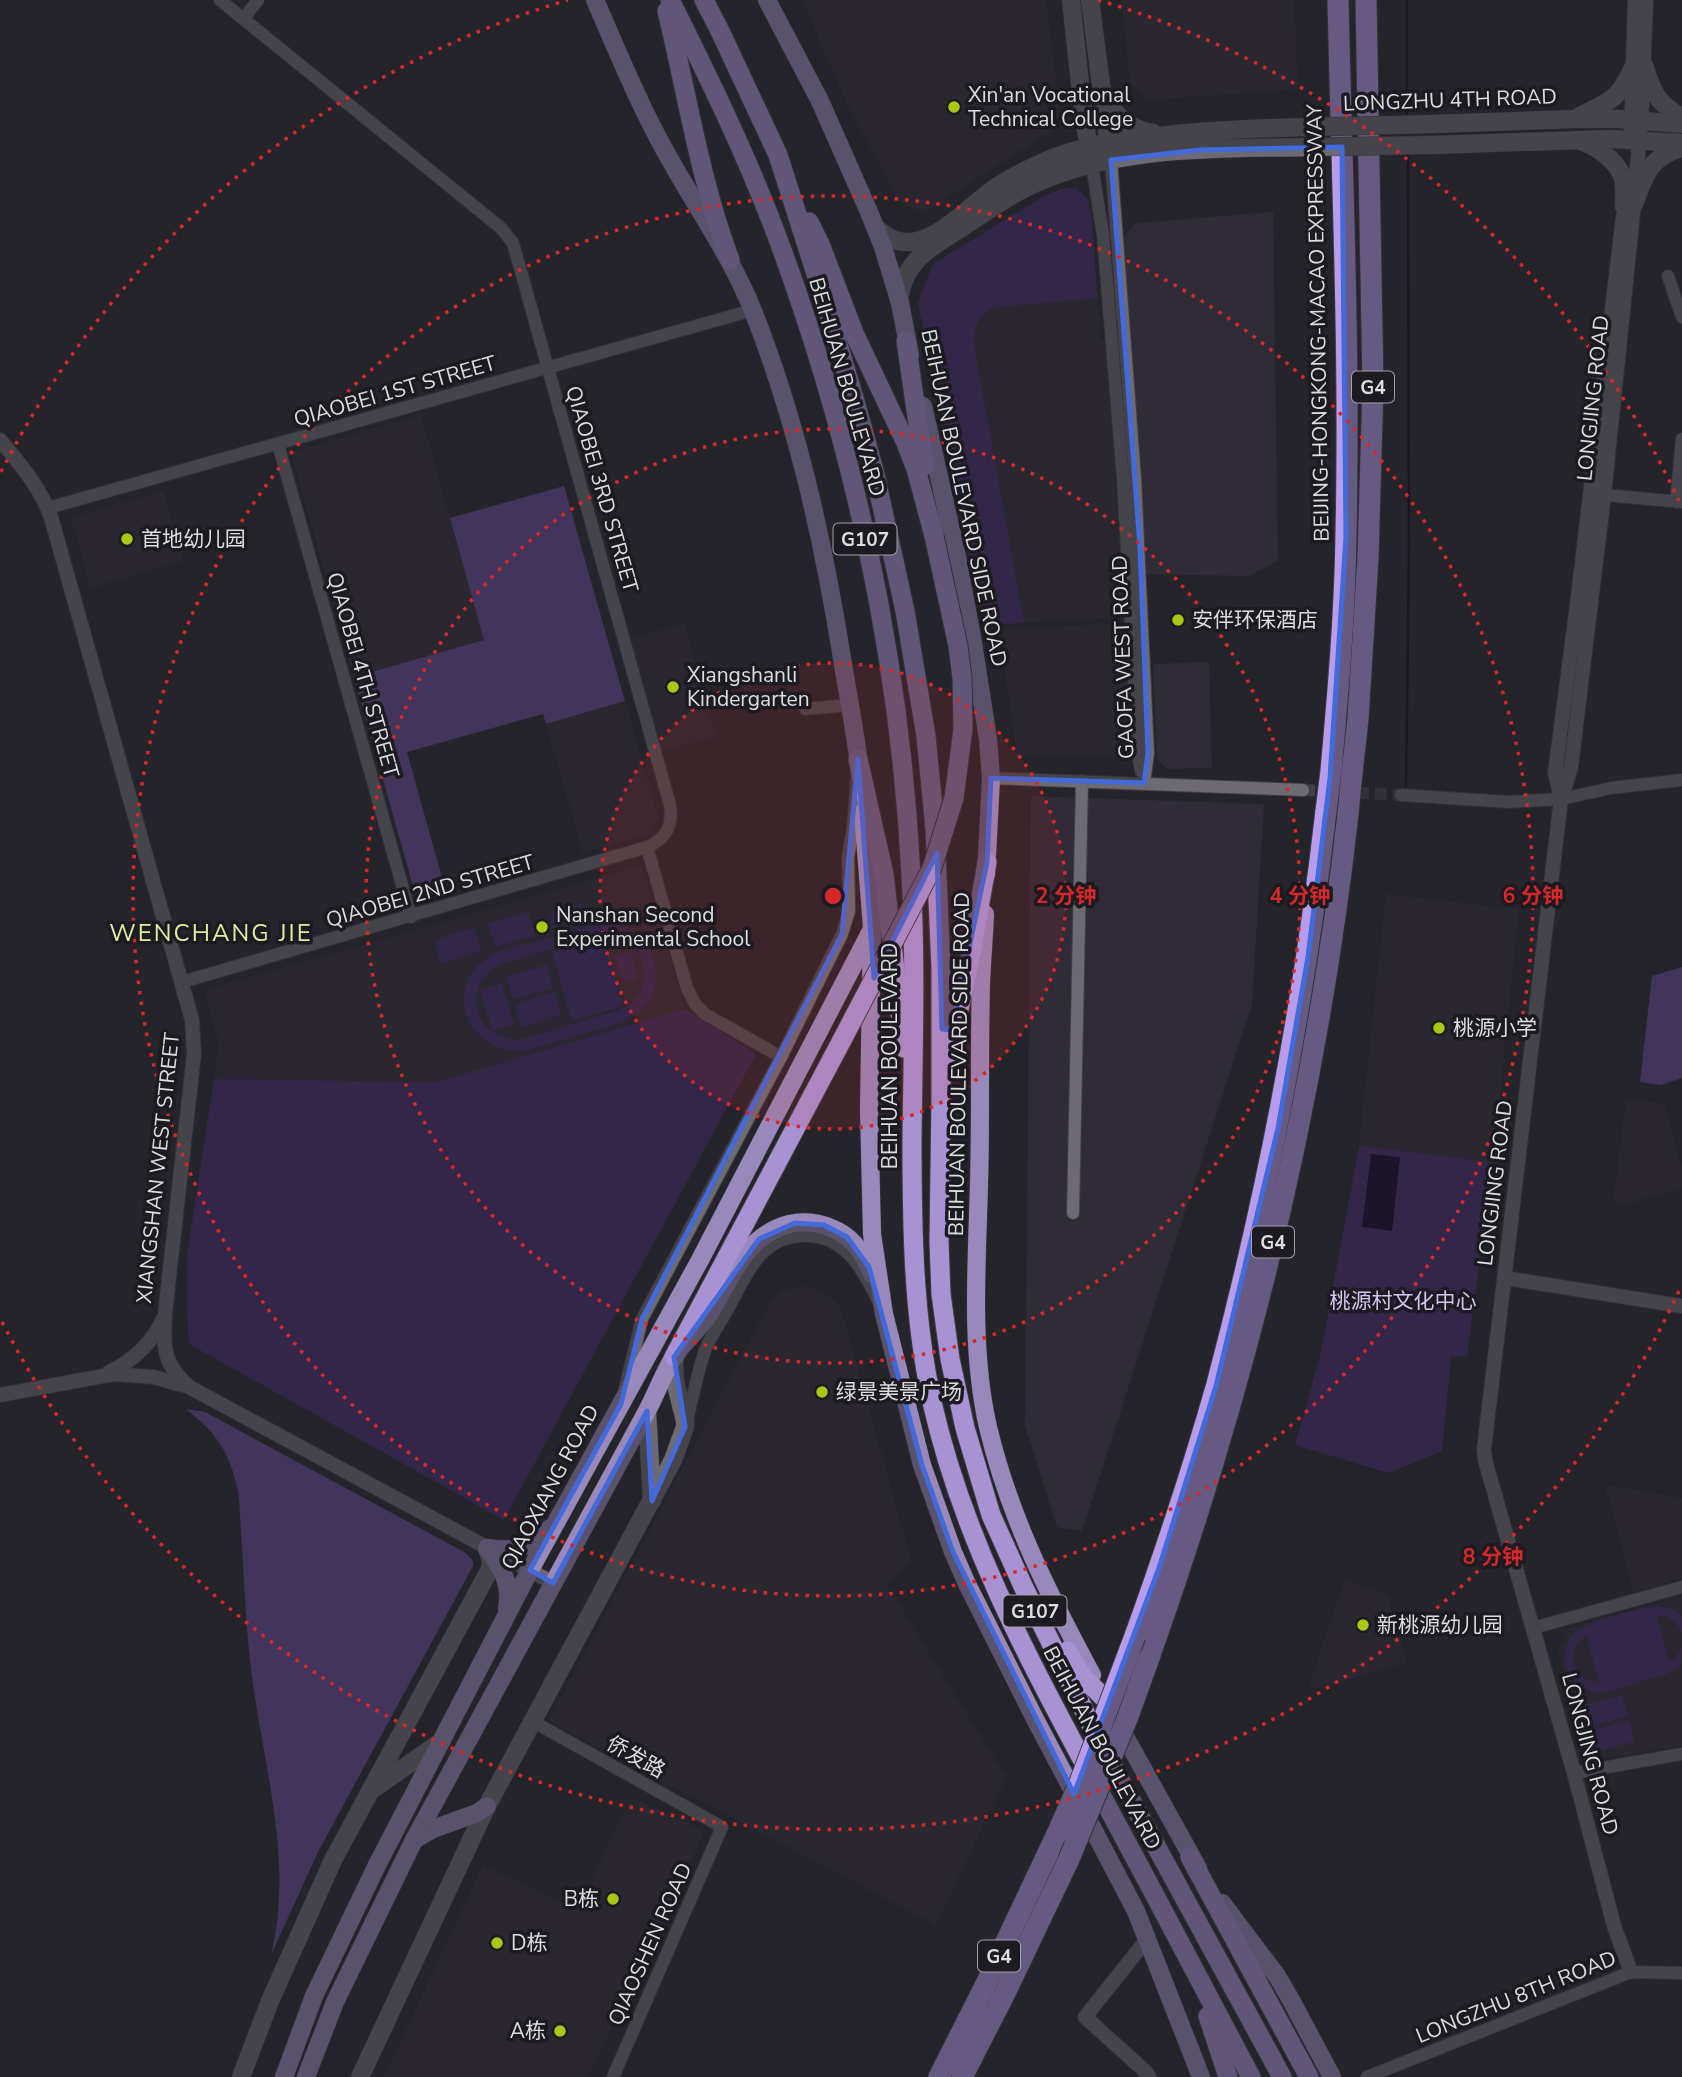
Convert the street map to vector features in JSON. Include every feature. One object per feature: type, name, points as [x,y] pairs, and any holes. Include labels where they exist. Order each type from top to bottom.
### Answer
[{"type":"highway","points":[[663,0],[709,194],[730,260]]},
{"type":"highway","name":"BEIHUAN BOULEVARD","points":[[670,0],[743,153],[793,280],[834,411],[882,620],[899,738],[908,830],[914,969],[914,1284],[931,1400],[954,1483],[973,1537],[1020,1641],[1251,2077]]},
{"type":"highway","name":"BEIHUAN BOULEVARD","points":[[704,0],[778,155],[856,405],[880,494],[905,611],[926,736],[935,829],[940,957],[941,1294],[950,1359],[965,1429],[991,1515],[1023,1586],[1102,1747],[1282,2077]]},
{"type":"highway","name":"BEIJING-HONGKONG-MACAO EXPRESSWAY","points":[[939,2077],[988,1982],[1057,1834],[1080,1782],[1135,1636],[1188,1481],[1216,1386],[1278,1128],[1308,957],[1331,771],[1338,683],[1346,524],[1348,380],[1338,0]]},
{"type":"highway","name":"G4","points":[[962,2077],[1069,1859],[1127,1719],[1182,1566],[1220,1442],[1282,1208],[1326,973],[1358,719],[1367,572],[1373,386],[1366,0]]},
{"type":"highway","points":[[674,1356],[932,868],[954,798],[963,729],[958,646],[916,469],[854,333],[820,244],[778,155]]},
{"type":"highway","points":[[906,341],[934,536]]},
{"type":"highway","points":[[858,759],[884,874],[912,1111]]},
{"type":"highway","points":[[941,1099],[987,862]]},
{"type":"highway","points":[[1023,1586],[1046,1616],[1083,1677],[1103,1697]]},
{"type":"highway","points":[[1190,1857],[1309,2077]]},
{"type":"highway","points":[[1186,1952],[1228,2077]]},
{"type":"main road","points":[[595,0],[654,131],[730,260],[752,310],[772,362],[816,517],[858,759],[871,892],[870,1200],[873,1248],[884,1314]]},
{"type":"main road","name":"BEIHUAN BOULEVARD SIDE ROAD","points":[[767,0],[820,101],[874,225],[899,300],[972,637],[988,739],[990,778],[981,983],[976,1290],[981,1385],[995,1455],[1019,1526],[1049,1595],[1103,1697],[1190,1857],[1277,1976],[1332,2077]]},
{"type":"main road","points":[[1071,0],[1091,156]]},
{"type":"main road","points":[[1090,0],[1110,152]]},
{"type":"main road","points":[[1575,119],[1607,104],[1639,66],[1660,102],[1682,117]]},
{"type":"main road","points":[[1100,87],[1113,110],[1124,121],[1147,132],[1169,135]]},
{"type":"main road","name":"LONGZHU 4TH ROAD","points":[[1110,152],[1130,138],[1228,129],[1575,119],[1636,130],[1682,143]]},
{"type":"main road","name":"LONGZHU 4TH ROAD","points":[[874,225],[891,240],[904,243],[917,241],[950,224],[995,188],[1049,159],[1110,152],[1160,153],[1570,140],[1682,124]]},
{"type":"main road","points":[[1570,140],[1592,146],[1612,161],[1621,173],[1629,205]]},
{"type":"main road","points":[[1629,205],[1649,168],[1657,159],[1682,148]]},
{"type":"main road","name":"LONGZHU 4TH ROAD","points":[[899,300],[906,273],[914,261],[929,248],[1023,189],[1091,156]]},
{"type":"main road","name":"QIAOXIANG ROAD","points":[[284,2077],[314,1996],[377,1865],[530,1570],[700,1260],[872,928]]},
{"type":"main road","points":[[307,2075],[335,2002],[414,1840],[647,1411],[674,1356],[706,1318],[733,1270],[749,1248],[769,1232],[795,1223],[810,1222],[824,1225],[847,1237],[857,1246],[869,1267],[884,1314],[922,1465],[953,1552],[1000,1652],[1136,1911],[1201,2077]]},
{"type":"main road","points":[[360,2077],[487,1806],[673,1460],[685,1427],[675,1381],[674,1356]]},
{"type":"main road","points":[[647,1411],[652,1501]]},
{"type":"main road","points":[[487,1548],[520,1548],[535,1541],[558,1519]]},
{"type":"main road","points":[[487,1548],[502,1570],[507,1583],[509,1600],[505,1618]]},
{"type":"main road","points":[[241,2077],[270,2001],[333,1860],[485,1578],[491,1562],[487,1548]]},
{"type":"main road","points":[[481,1665],[502,1677]]},
{"type":"main road","points":[[369,1793],[442,1741]]},
{"type":"main road","points":[[414,1840],[433,1829],[477,1813],[487,1806]]},
{"type":"street","name":"QIAOBEI 3RD STREET","points":[[220,0],[508,236],[516,251],[670,805],[670,827],[660,840],[647,847]]},
{"type":"street","points":[[243,19],[258,0]]},
{"type":"street","name":"LONGJING ROAD","points":[[1635,0],[1639,66]]},
{"type":"street","name":"LONGJING ROAD","points":[[1632,1972],[1614,1926],[1484,1450],[1561,799],[1571,767],[1604,495],[1646,0]]},
{"type":"street","name":"GAOFA WEST ROAD","points":[[1110,152],[1140,547],[1148,753],[1144,783]]},
{"type":"street","name":"GAOFA WEST ROAD","points":[[1091,156],[1106,262],[1127,528],[1138,753],[1144,783]]},
{"type":"street","name":"LONGJING ROAD","points":[[1561,799],[1555,773],[1629,205]]},
{"type":"street","points":[[1668,276],[1682,317]]},
{"type":"street","name":"QIAOBEI 1ST STREET","points":[[48,508],[752,310]]},
{"type":"street","points":[[1604,495],[1679,502],[1682,439]]},
{"type":"street","name":"XIANGSHAN WEST STREET","points":[[0,440],[34,482],[48,508],[192,1020],[194,1043],[165,1314],[164,1343],[172,1370],[191,1388],[553,1583]]},
{"type":"street","name":"QIAOBEI 4TH STREET","points":[[278,444],[411,917]]},
{"type":"street","points":[[805,709],[849,705]]},
{"type":"street","points":[[621,1404],[642,1319],[781,1058],[842,934],[849,911],[848,857],[858,759]]},
{"type":"street","points":[[990,778],[1303,790]]},
{"type":"street","points":[[1401,795],[1509,802],[1561,799],[1611,789],[1682,780]]},
{"type":"street","points":[[1073,1213],[1082,781]]},
{"type":"street","points":[[647,847],[687,988],[695,1004],[705,1014],[781,1058]]},
{"type":"street","name":"QIAOBEI 2ND STREET","points":[[182,982],[647,847]]},
{"type":"street","points":[[685,1427],[707,1346],[750,1267],[765,1249],[775,1243],[804,1236],[827,1239],[839,1245],[858,1264],[884,1314]]},
{"type":"street","points":[[1505,1278],[1682,1306]]},
{"type":"street","points":[[99,1376],[117,1368],[142,1350],[165,1314]]},
{"type":"street","points":[[0,1395],[114,1374],[139,1374],[191,1388]]},
{"type":"street","points":[[1533,1628],[1682,1587]]},
{"type":"street","name":"侨发路","points":[[532,1721],[722,1827]]},
{"type":"street","points":[[1574,1773],[1682,1754]]},
{"type":"street","name":"QIAOSHEN ROAD","points":[[613,2077],[722,1827]]},
{"type":"street","points":[[1148,1938],[1085,2017],[1149,2077]]},
{"type":"street","name":"LONGZHU 8TH ROAD","points":[[1367,2077],[1632,1972],[1682,1973]]},
{"type":"highlighted area","points":[[1342,147],[1346,537],[1330,778],[1308,957],[1278,1128],[1216,1386],[1159,1568],[1074,1794],[953,1552],[922,1465],[869,1267],[847,1237],[824,1225],[795,1223],[759,1239],[674,1357],[685,1427],[652,1501],[647,1411],[553,1583],[530,1570],[621,1404],[642,1319],[842,934],[858,759],[874,978],[937,853],[942,1029],[952,1030],[987,862],[991,778],[1144,783],[1148,753],[1140,547],[1111,160],[1200,150]]},
{"type":"shaded area","name":"Xin'an Vocational Technical College","points":[[802,0],[1046,0],[1060,112],[1049,133],[924,212],[901,204],[846,101]]},
{"type":"shaded area","name":"Xin'an Vocational Technical College","points":[[1122,0],[1294,0],[1298,89],[1146,100],[1130,81]]},
{"type":"shaded area","points":[[1076,188],[1088,199],[1092,222],[1101,339],[1126,338],[1120,242],[1135,223],[1273,212],[1278,560],[1250,576],[1123,574],[1125,617],[999,624],[981,616],[967,549],[961,501],[918,303],[933,264],[1046,195],[1062,189]]},
{"type":"shaded area","points":[[421,415],[484,640],[354,677],[291,452]]},
{"type":"shaded area","points":[[564,486],[625,701],[546,724],[543,714],[407,752],[446,892],[417,900],[354,677],[484,640],[450,518]]},
{"type":"shaded area","name":"首地幼儿园","points":[[163,491],[183,561],[90,588],[71,517]]},
{"type":"shaded area","name":"Xiangshanli Kindergarten","points":[[685,623],[716,736],[661,752],[630,639]]},
{"type":"shaded area","points":[[1126,623],[1132,746],[1124,755],[1017,755],[999,630]]},
{"type":"shaded area","points":[[1209,662],[1212,768],[1167,769],[1157,758],[1153,664]]},
{"type":"shaded area","points":[[625,701],[658,818],[649,834],[583,853],[546,724]]},
{"type":"shaded area","points":[[1031,796],[1264,804],[1252,1004],[1082,1531],[1057,1527],[1025,1426]]},
{"type":"shaded area","name":"Nanshan Second Experimental School","points":[[642,865],[685,1009],[436,1082],[214,1079],[219,1044],[205,990]]},
{"type":"shaded area","name":"桃源小学","points":[[1386,894],[1519,910],[1493,1162],[1359,1146]]},
{"type":"shaded area","points":[[1682,967],[1682,1078],[1661,1085],[1640,1082],[1652,976]]},
{"type":"shaded area","points":[[1626,1099],[1664,1104],[1682,1168],[1682,1188],[1626,1204],[1613,1203]]},
{"type":"shaded area","points":[[1371,1154],[1400,1157],[1392,1231],[1362,1227]]},
{"type":"shaded area","points":[[801,1287],[812,1287],[832,1298],[844,1319],[911,1560],[886,1584],[1006,1777],[936,1925],[549,1721],[765,1312],[779,1294]]},
{"type":"shaded area","points":[[186,1409],[205,1412],[466,1553],[473,1561],[473,1566],[318,1852],[271,1955],[278,1917],[277,1841],[249,1650],[238,1492],[225,1451],[213,1434]]},
{"type":"shaded area","points":[[1605,1485],[1682,1498],[1682,1578],[1634,1592]]},
{"type":"shaded area","name":"新桃源幼儿园","points":[[1345,1580],[1387,1595],[1407,1662],[1309,1690],[1319,1654]]},
{"type":"shaded area","points":[[1682,1597],[1682,1746],[1590,1760],[1558,1650],[1569,1627]]},
{"type":"shaded area","points":[[631,1797],[704,1832],[588,2077],[384,2077],[483,1865],[577,1910]]},
{"type":"green space","points":[[1076,188],[1088,199],[1097,298],[995,307],[981,317],[975,332],[974,344],[1024,623],[999,624],[981,616],[967,549],[961,501],[918,303],[933,264],[1046,195],[1062,189]]},
{"type":"green space","points":[[583,903],[588,918],[554,928],[550,913]]},
{"type":"green space","points":[[528,912],[535,935],[495,947],[488,924]]},
{"type":"green space","points":[[601,923],[618,926],[633,933],[644,943],[652,956],[656,970],[655,985],[649,1000],[637,1013],[611,1026],[520,1051],[488,1042],[476,1031],[464,1004],[465,989],[471,974],[483,961],[503,951]],"holes":[[[602,935],[630,944],[644,967],[640,992],[631,1003],[617,1011],[519,1040],[503,1037],[490,1030],[482,1020],[477,1008],[477,995],[481,982],[490,971],[504,963]]]},
{"type":"green space","points":[[474,928],[481,951],[441,963],[434,940]]},
{"type":"green space","points":[[603,938],[623,1006],[572,1021],[552,953]]},
{"type":"green space","points":[[630,951],[638,978],[623,983],[615,956]]},
{"type":"green space","points":[[547,965],[553,988],[513,999],[506,977]]},
{"type":"green space","points":[[502,983],[514,1025],[492,1031],[480,990]]},
{"type":"green space","points":[[555,992],[561,1015],[521,1027],[514,1004]]},
{"type":"green space","points":[[685,1009],[756,1054],[504,1520],[189,1344],[187,1255],[214,1079],[436,1082]]},
{"type":"green space","name":"桃源村文化中心","points":[[1359,1146],[1493,1162],[1467,1356],[1451,1357],[1442,1451],[1389,1473],[1295,1445],[1321,1352]]},
{"type":"green space","points":[[1656,1606],[1672,1609],[1682,1617],[1682,1633],[1672,1620],[1656,1615],[1670,1662],[1682,1648],[1681,1666],[1672,1672],[1606,1692],[1594,1692],[1577,1683],[1566,1668],[1564,1659],[1568,1641],[1574,1633],[1600,1620]],"holes":[[[1586,1635],[1599,1683],[1582,1677],[1575,1668],[1574,1649]]]},
{"type":"green space","points":[[1622,1695],[1628,1716],[1590,1727],[1584,1706]]},
{"type":"green space","points":[[1629,1720],[1635,1741],[1597,1752],[1591,1731]]},
{"type":"waterway","points":[[1407,0],[1407,119]]},
{"type":"waterway","points":[[1406,786],[1409,551],[1408,154]]},
{"type":"tunnel","points":[[1303,790],[1401,795]]},
{"type":"place","name":"Xin'an Vocational Technical College","points":[[954,107]]},
{"type":"place","name":"首地幼儿园","points":[[127,539]]},
{"type":"place","name":"安伴环保酒店","points":[[1178,620]]},
{"type":"place","name":"Xiangshanli Kindergarten","points":[[673,687]]},
{"type":"place","name":"Nanshan Second Experimental School","points":[[542,927]]},
{"type":"place","name":"桃源小学","points":[[1439,1028]]},
{"type":"place","name":"绿景美景广场","points":[[822,1392]]},
{"type":"place","name":"新桃源幼儿园","points":[[1363,1625]]},
{"type":"place","name":"B栋","points":[[613,1899]]},
{"type":"place","name":"D栋","points":[[497,1943]]},
{"type":"place","name":"A栋","points":[[560,2031]]},
{"type":"district","name":"WENCHANG JIE","points":[[211,933]]}]
